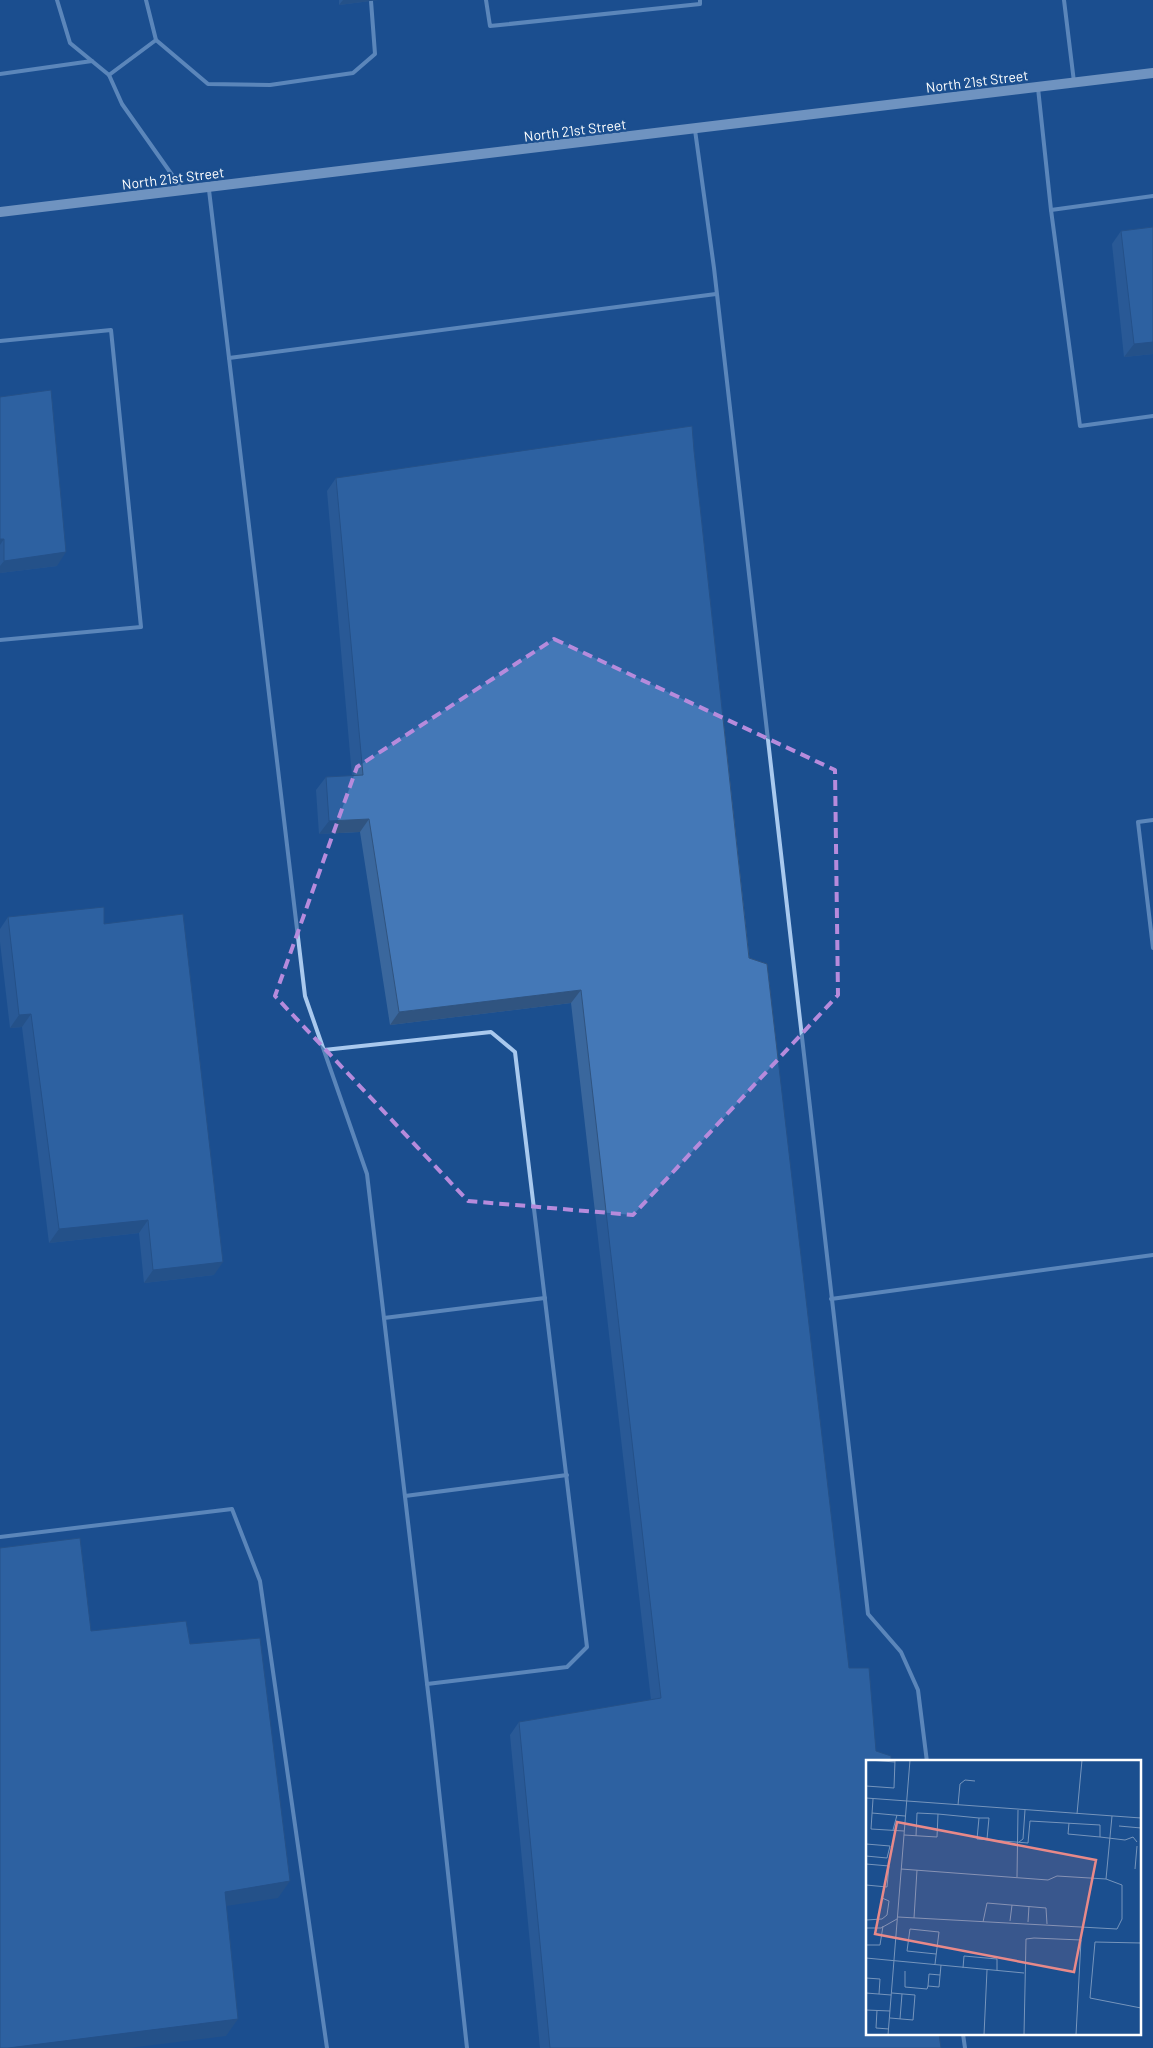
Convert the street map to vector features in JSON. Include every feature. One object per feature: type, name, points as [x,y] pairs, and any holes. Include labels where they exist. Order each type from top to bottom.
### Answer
[{"type":"main road","name":"North 21st Street","points":[[0,212],[455,159],[1153,73]]},
{"type":"lane","points":[[57,0],[70,43],[109,75],[122,104],[183,191]]},
{"type":"lane","points":[[146,0],[156,40],[208,84],[270,85],[353,72],[375,54],[371,1]]},
{"type":"lane","points":[[486,0],[490,26],[700,4],[700,0]]},
{"type":"lane","points":[[1064,0],[1074,83]]},
{"type":"lane","points":[[109,75],[156,40]]},
{"type":"lane","points":[[0,74],[92,61]]},
{"type":"lane","points":[[1038,88],[1051,210],[1080,426],[1153,416]]},
{"type":"lane","points":[[695,128],[716,294],[868,1614],[901,1652],[918,1690],[927,1760]]},
{"type":"lane","points":[[209,188],[306,996],[367,1174],[427,1684],[467,2048]]},
{"type":"lane","points":[[1051,210],[1153,196]]},
{"type":"lane","points":[[229,358],[716,294]]},
{"type":"lane","points":[[0,341],[111,330],[140,627],[0,640]]},
{"type":"lane","points":[[1153,820],[1138,822],[1152,926],[1153,948]]},
{"type":"lane","points":[[324,1050],[490,1032],[515,1052],[587,1647],[567,1667],[427,1684]]},
{"type":"lane","points":[[831,1298],[1153,1255]]},
{"type":"lane","points":[[384,1318],[546,1298]]},
{"type":"lane","points":[[405,1496],[567,1475]]},
{"type":"lane","points":[[0,1537],[232,1509],[260,1581],[327,2048]]},
{"type":"highlighted area","points":[[554,639],[835,770],[838,995],[633,1215],[468,1201],[275,996],[357,767]]},
{"type":"building","points":[[1153,227],[1153,342],[1134,344],[1121,231]]},
{"type":"building","points":[[51,390],[66,552],[4,561],[4,539],[0,539],[0,397]]},
{"type":"building","points":[[692,426],[749,958],[767,964],[849,1668],[869,1668],[876,1751],[891,1756],[891,1760],[866,1760],[866,2036],[939,2036],[941,2048],[550,2048],[519,1722],[661,1698],[581,990],[399,1012],[369,819],[329,821],[326,777],[363,775],[336,478]]},
{"type":"building","points":[[104,907],[104,924],[183,914],[223,1262],[153,1270],[148,1220],[59,1229],[31,1014],[19,1015],[8,917]]},
{"type":"building","points":[[80,1538],[91,1631],[186,1621],[190,1644],[260,1638],[290,1881],[225,1892],[238,2019],[0,2048],[0,1548]]}]
